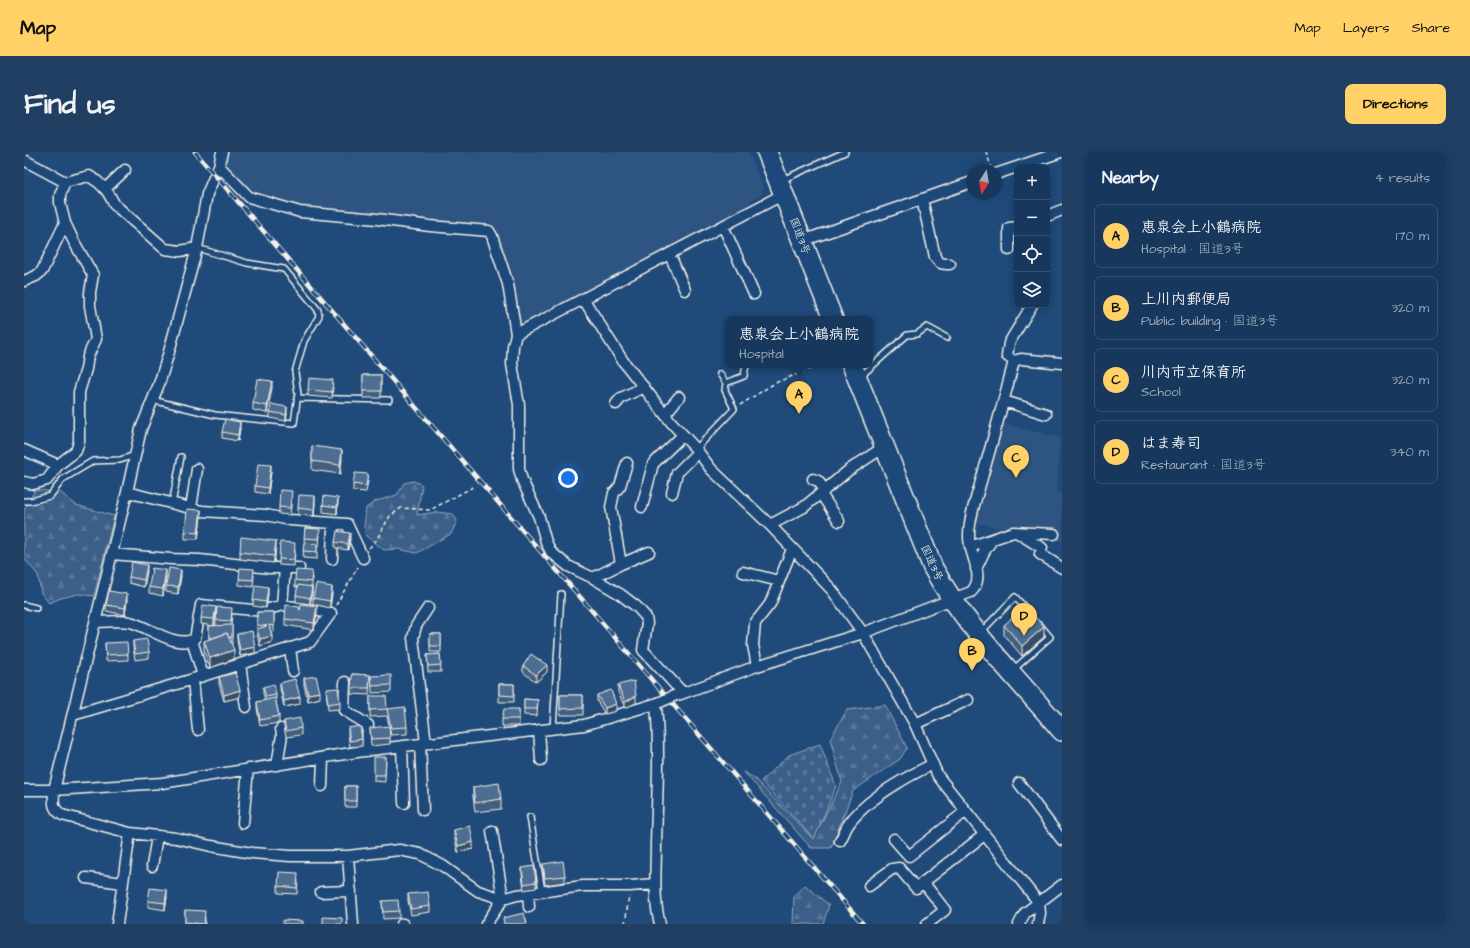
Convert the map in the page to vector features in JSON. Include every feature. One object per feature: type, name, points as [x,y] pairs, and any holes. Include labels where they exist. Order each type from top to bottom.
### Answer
[{"type":"highway","name":"国道3号","points":[[767,152],[832,316]]},
{"type":"highway","name":"国道3号","points":[[854,372],[933,568],[951,599],[1062,731]]},
{"type":"street","points":[[222,152],[219,166],[207,194],[196,248],[169,352],[141,429],[96,622],[54,790],[55,810],[62,815],[130,832],[176,838],[252,853],[290,856],[348,856],[399,850],[420,854],[443,866],[478,891],[504,899],[528,893],[583,886],[630,886],[656,884]]},
{"type":"street","points":[[1032,164],[1045,155],[1061,152]]},
{"type":"street","points":[[24,160],[65,182],[89,176],[105,189],[115,205],[165,249],[180,251],[196,248]]},
{"type":"street","points":[[219,166],[249,197],[300,212],[489,231],[508,284],[516,334],[513,346],[512,364],[519,405],[519,469],[522,480],[539,517],[546,542],[552,552],[568,566],[593,578],[620,594],[643,612],[647,623],[643,650],[679,694]]},
{"type":"street","points":[[1002,172],[1014,168]]},
{"type":"street","points":[[105,189],[125,170]]},
{"type":"street","points":[[24,482],[33,484],[47,480],[58,465],[76,451],[79,442],[79,392],[86,369],[88,356],[96,339],[90,306],[90,292],[93,275],[83,259],[65,222],[60,203],[60,195],[65,182]]},
{"type":"street","points":[[802,241],[966,184]]},
{"type":"street","points":[[516,334],[584,300],[723,226],[782,188]]},
{"type":"street","points":[[922,199],[935,256],[939,263],[950,264]]},
{"type":"street","points":[[1050,215],[1062,210]]},
{"type":"street","points":[[24,281],[36,276],[42,271],[65,222]]},
{"type":"street","points":[[723,226],[754,294]]},
{"type":"street","points":[[1009,250],[1009,228],[1014,227]]},
{"type":"street","points":[[670,255],[685,290]]},
{"type":"street","points":[[584,300],[623,360],[665,414],[711,469],[770,525],[832,590],[863,633],[915,724],[938,776],[1039,903],[1040,913],[1038,924]]},
{"type":"street","points":[[1014,361],[1007,356],[1009,343],[1030,308]]},
{"type":"street","points":[[1014,361],[1021,359],[1062,363]]},
{"type":"street","points":[[24,790],[54,790],[162,783],[367,750],[584,725],[657,703],[757,666],[863,633],[971,592],[974,589],[977,578],[969,537],[973,511],[1014,361]]},
{"type":"street","points":[[616,404],[621,398],[644,387]]},
{"type":"street","points":[[665,414],[678,397]]},
{"type":"street","points":[[1004,401],[1046,414]]},
{"type":"street","points":[[642,507],[653,464],[683,435]]},
{"type":"street","points":[[770,525],[804,507],[849,470],[884,447]]},
{"type":"street","points":[[24,450],[58,465]]},
{"type":"street","points":[[672,492],[677,473],[697,451]]},
{"type":"street","points":[[622,564],[611,507],[614,493],[620,486],[627,463]]},
{"type":"street","points":[[191,508],[197,469]]},
{"type":"street","points":[[813,479],[818,481],[839,521]]},
{"type":"street","points":[[127,492],[202,511],[266,516],[332,524],[347,524],[363,558]]},
{"type":"street","points":[[332,524],[332,559]]},
{"type":"street","points":[[970,547],[1013,532],[1054,534]]},
{"type":"street","points":[[1016,532],[1042,548],[1040,554],[1062,568]]},
{"type":"street","points":[[976,569],[984,552],[992,540]]},
{"type":"street","points":[[757,666],[753,644],[755,623],[770,604],[792,549]]},
{"type":"street","points":[[593,578],[649,552]]},
{"type":"street","points":[[112,554],[171,560],[200,560],[270,568],[299,568]]},
{"type":"street","points":[[282,605],[285,568]]},
{"type":"street","points":[[743,572],[779,581]]},
{"type":"street","points":[[73,715],[192,680],[310,642],[331,613],[282,605],[264,612],[201,605],[195,638],[182,642],[170,640],[142,626],[128,622],[96,622]]},
{"type":"street","points":[[423,810],[423,744],[413,638],[416,626],[428,608]]},
{"type":"street","points":[[192,640],[203,676]]},
{"type":"street","points":[[290,648],[293,671]]},
{"type":"street","points":[[240,664],[246,707]]},
{"type":"street","points":[[192,680],[198,730]]},
{"type":"street","points":[[345,682],[344,710],[368,726],[367,750]]},
{"type":"street","points":[[915,724],[968,700]]},
{"type":"street","points":[[657,703],[656,884],[657,914],[660,924]]},
{"type":"street","points":[[337,713],[348,713]]},
{"type":"street","points":[[277,765],[282,735],[280,729]]},
{"type":"street","points":[[539,730],[541,760]]},
{"type":"street","points":[[402,746],[404,803]]},
{"type":"street","points":[[322,786],[323,758]]},
{"type":"street","points":[[840,842],[848,824],[870,801],[913,774],[933,764]]},
{"type":"street","points":[[243,823],[248,769]]},
{"type":"street","points":[[1019,783],[1062,840]]},
{"type":"street","points":[[894,839],[909,856],[966,811]]},
{"type":"street","points":[[491,921],[504,899],[492,831]]},
{"type":"street","points":[[117,924],[130,832]]},
{"type":"street","points":[[869,886],[892,868],[899,868],[916,888],[984,835]]},
{"type":"street","points":[[152,866],[157,836]]},
{"type":"street","points":[[348,856],[353,924]]},
{"type":"street","points":[[86,878],[123,882]]},
{"type":"street","points":[[923,882],[945,910],[927,924]]},
{"type":"street","points":[[1019,924],[1025,913],[1062,885]]},
{"type":"street","points":[[321,892],[351,891]]},
{"type":"street","points":[[528,893],[529,907]]},
{"type":"lane","points":[[782,188],[845,152]]},
{"type":"lane","points":[[152,400],[214,415],[294,423],[298,394],[295,372],[304,341],[319,316],[318,310],[284,269],[247,263],[196,248]]},
{"type":"lane","points":[[873,359],[907,335],[916,334],[927,327],[947,338]]},
{"type":"lane","points":[[726,383],[744,376],[745,368]]},
{"type":"lane","points":[[697,451],[734,409],[725,390],[726,383],[720,374]]},
{"type":"lane","points":[[297,398],[388,400]]},
{"type":"lane","points":[[24,501],[31,501],[50,496],[63,479],[93,461],[120,460],[136,454]]},
{"type":"lane","points":[[172,504],[181,457]]},
{"type":"lane","points":[[553,728],[561,594]]},
{"type":"lane","points":[[979,634],[1016,597],[1030,614]]},
{"type":"lane","points":[[24,604],[36,608]]},
{"type":"lane","points":[[1011,672],[1050,637],[1035,620]]},
{"type":"lane","points":[[530,817],[542,891]]},
{"type":"path","points":[[986,152],[991,164]]},
{"type":"path","points":[[734,409],[775,383],[812,368]]},
{"type":"path","points":[[331,613],[347,588],[363,558],[375,542],[390,516],[401,508],[430,510],[475,486]]},
{"type":"path","points":[[625,924],[630,886]]},
{"type":"shaded area","points":[[226,152],[748,152],[764,190],[761,195],[750,201],[742,212],[523,327],[517,322],[493,229],[307,211],[250,196],[223,164]]},
{"type":"shaded area","points":[[1002,423],[1060,438],[1057,490],[1062,493],[1062,541],[977,523],[981,497]]},
{"type":"green space","points":[[414,481],[422,485],[417,515],[437,512],[453,514],[457,521],[451,534],[417,553],[398,549],[384,550],[366,536],[364,527],[366,508],[376,501],[397,495],[404,483]]},
{"type":"green space","points":[[35,490],[60,492],[76,505],[114,516],[94,596],[78,594],[61,598],[49,603],[41,593],[38,575],[24,558],[24,510]]},
{"type":"green space","points":[[885,705],[907,748],[900,759],[853,791],[831,848],[811,848],[743,771],[755,779],[813,839],[842,782],[830,739],[847,710]]},
{"type":"green space","points":[[820,744],[836,786],[814,839],[761,781],[789,755]]},
{"type":"green space","points":[[805,885],[829,905],[823,924],[793,924],[794,897]]},
{"type":"building","points":[[363,375],[381,375],[381,391],[363,391]]},
{"type":"building","points":[[309,378],[333,380],[332,392],[308,390]]},
{"type":"building","points":[[257,379],[272,381],[267,406],[253,403]]},
{"type":"building","points":[[271,404],[287,407],[286,415],[270,412]]},
{"type":"building","points":[[225,419],[240,422],[238,435],[222,432]]},
{"type":"building","points":[[312,446],[342,450],[340,465],[312,461]]},
{"type":"building","points":[[258,464],[271,465],[268,488],[255,486]]},
{"type":"building","points":[[355,473],[368,474],[366,486],[353,484]]},
{"type":"building","points":[[280,490],[292,491],[290,508],[279,507]]},
{"type":"building","points":[[299,495],[315,496],[314,510],[298,508]]},
{"type":"building","points":[[324,496],[338,498],[337,507],[323,505]]},
{"type":"building","points":[[187,509],[201,510],[198,533],[185,532]]},
{"type":"building","points":[[305,528],[320,529],[319,539],[304,538]]},
{"type":"building","points":[[337,531],[350,533],[348,544],[335,542]]},
{"type":"building","points":[[241,537],[276,541],[274,556],[240,552]]},
{"type":"building","points":[[280,542],[295,543],[294,560],[279,559]]},
{"type":"building","points":[[304,543],[317,544],[317,552],[303,551]]},
{"type":"building","points":[[132,562],[147,565],[144,580],[129,577]]},
{"type":"building","points":[[152,568],[166,570],[163,589],[149,587]]},
{"type":"building","points":[[169,568],[181,570],[178,587],[166,586]]},
{"type":"building","points":[[240,568],[254,569],[253,580],[239,579]]},
{"type":"building","points":[[296,570],[312,571],[311,582],[295,580]]},
{"type":"building","points":[[316,584],[332,587],[330,601],[313,598]]},
{"type":"building","points":[[255,585],[268,587],[266,602],[253,600]]},
{"type":"building","points":[[298,585],[312,587],[310,598],[296,595]]},
{"type":"building","points":[[109,591],[127,594],[125,608],[106,605]]},
{"type":"building","points":[[301,604],[317,606],[314,623],[285,619],[286,605],[299,607],[300,610]]},
{"type":"building","points":[[203,605],[216,607],[214,619],[201,618]]},
{"type":"building","points":[[1026,606],[1044,627],[1022,646],[1004,625]]},
{"type":"building","points":[[217,607],[232,608],[231,621],[216,620]]},
{"type":"building","points":[[257,612],[274,612],[274,626],[269,625],[272,636],[260,639],[257,629],[267,626],[257,625]]},
{"type":"building","points":[[232,625],[232,637],[229,638],[227,633],[209,638],[209,626]]},
{"type":"building","points":[[252,631],[255,647],[240,650],[237,634]]},
{"type":"building","points":[[227,633],[234,650],[210,658],[204,641]]},
{"type":"building","points":[[430,634],[441,634],[441,646],[430,646]]},
{"type":"building","points":[[147,639],[149,652],[135,654],[133,641]]},
{"type":"building","points":[[127,642],[128,654],[106,655],[105,643]]},
{"type":"building","points":[[440,654],[441,665],[428,666],[427,655]]},
{"type":"building","points":[[531,654],[547,665],[536,675],[523,666]]},
{"type":"building","points":[[235,673],[240,690],[224,695],[219,677]]},
{"type":"building","points":[[352,674],[370,675],[369,688],[351,688]]},
{"type":"building","points":[[391,675],[391,685],[372,686],[371,676]]},
{"type":"building","points":[[316,676],[320,692],[308,694],[304,678]]},
{"type":"building","points":[[295,679],[300,697],[284,701],[280,683]]},
{"type":"building","points":[[634,681],[636,696],[625,702],[618,685]]},
{"type":"building","points":[[274,684],[276,695],[266,697],[263,687]]},
{"type":"building","points":[[499,684],[514,684],[514,696],[499,695]]},
{"type":"building","points":[[338,688],[340,702],[328,704],[326,689]]},
{"type":"building","points":[[611,690],[616,704],[605,708],[597,695]]},
{"type":"building","points":[[560,695],[583,695],[583,708],[560,709]]},
{"type":"building","points":[[370,696],[386,696],[387,709],[370,710]]},
{"type":"building","points":[[275,698],[279,716],[260,720],[257,702]]},
{"type":"building","points":[[524,699],[538,700],[537,709],[524,709]]},
{"type":"building","points":[[405,707],[407,727],[391,728],[387,709]]},
{"type":"building","points":[[504,709],[519,709],[519,719],[502,719]]},
{"type":"building","points":[[300,718],[301,728],[286,731],[284,721]]},
{"type":"building","points":[[360,726],[362,739],[350,741],[348,728]]},
{"type":"building","points":[[389,726],[390,738],[371,739],[370,728]]},
{"type":"building","points":[[374,757],[386,757],[385,775],[374,775]]},
{"type":"building","points":[[499,783],[501,799],[475,803],[473,787]]},
{"type":"building","points":[[345,786],[356,786],[356,801],[345,801]]},
{"type":"building","points":[[470,826],[473,842],[458,846],[454,830]]},
{"type":"building","points":[[563,861],[565,876],[545,878],[543,864]]},
{"type":"building","points":[[534,866],[536,882],[524,884],[522,868]]},
{"type":"building","points":[[279,872],[298,873],[297,888],[278,886]]},
{"type":"building","points":[[150,888],[167,890],[165,903],[148,901]]},
{"type":"building","points":[[428,892],[430,906],[411,909],[408,894]]},
{"type":"building","points":[[398,900],[399,911],[383,912],[382,901]]},
{"type":"building","points":[[185,910],[205,911],[204,924],[185,922]]},
{"type":"building","points":[[524,913],[527,924],[504,924],[503,918]]},
{"type":"building","points":[[323,917],[342,918],[342,924],[323,924]]},
{"type":"building","points":[[283,920],[303,921],[303,924],[283,924]]},
{"type":"railway","points":[[195,152],[863,924]]},
{"type":"place","name":"恵泉会上小鶴病院","points":[[799,414]]},
{"type":"place","name":"川内市立保育所","points":[[1016,478]]},
{"type":"place","name":"はま寿司","points":[[1024,636]]},
{"type":"place","name":"上川内郵便局","points":[[972,671]]}]
